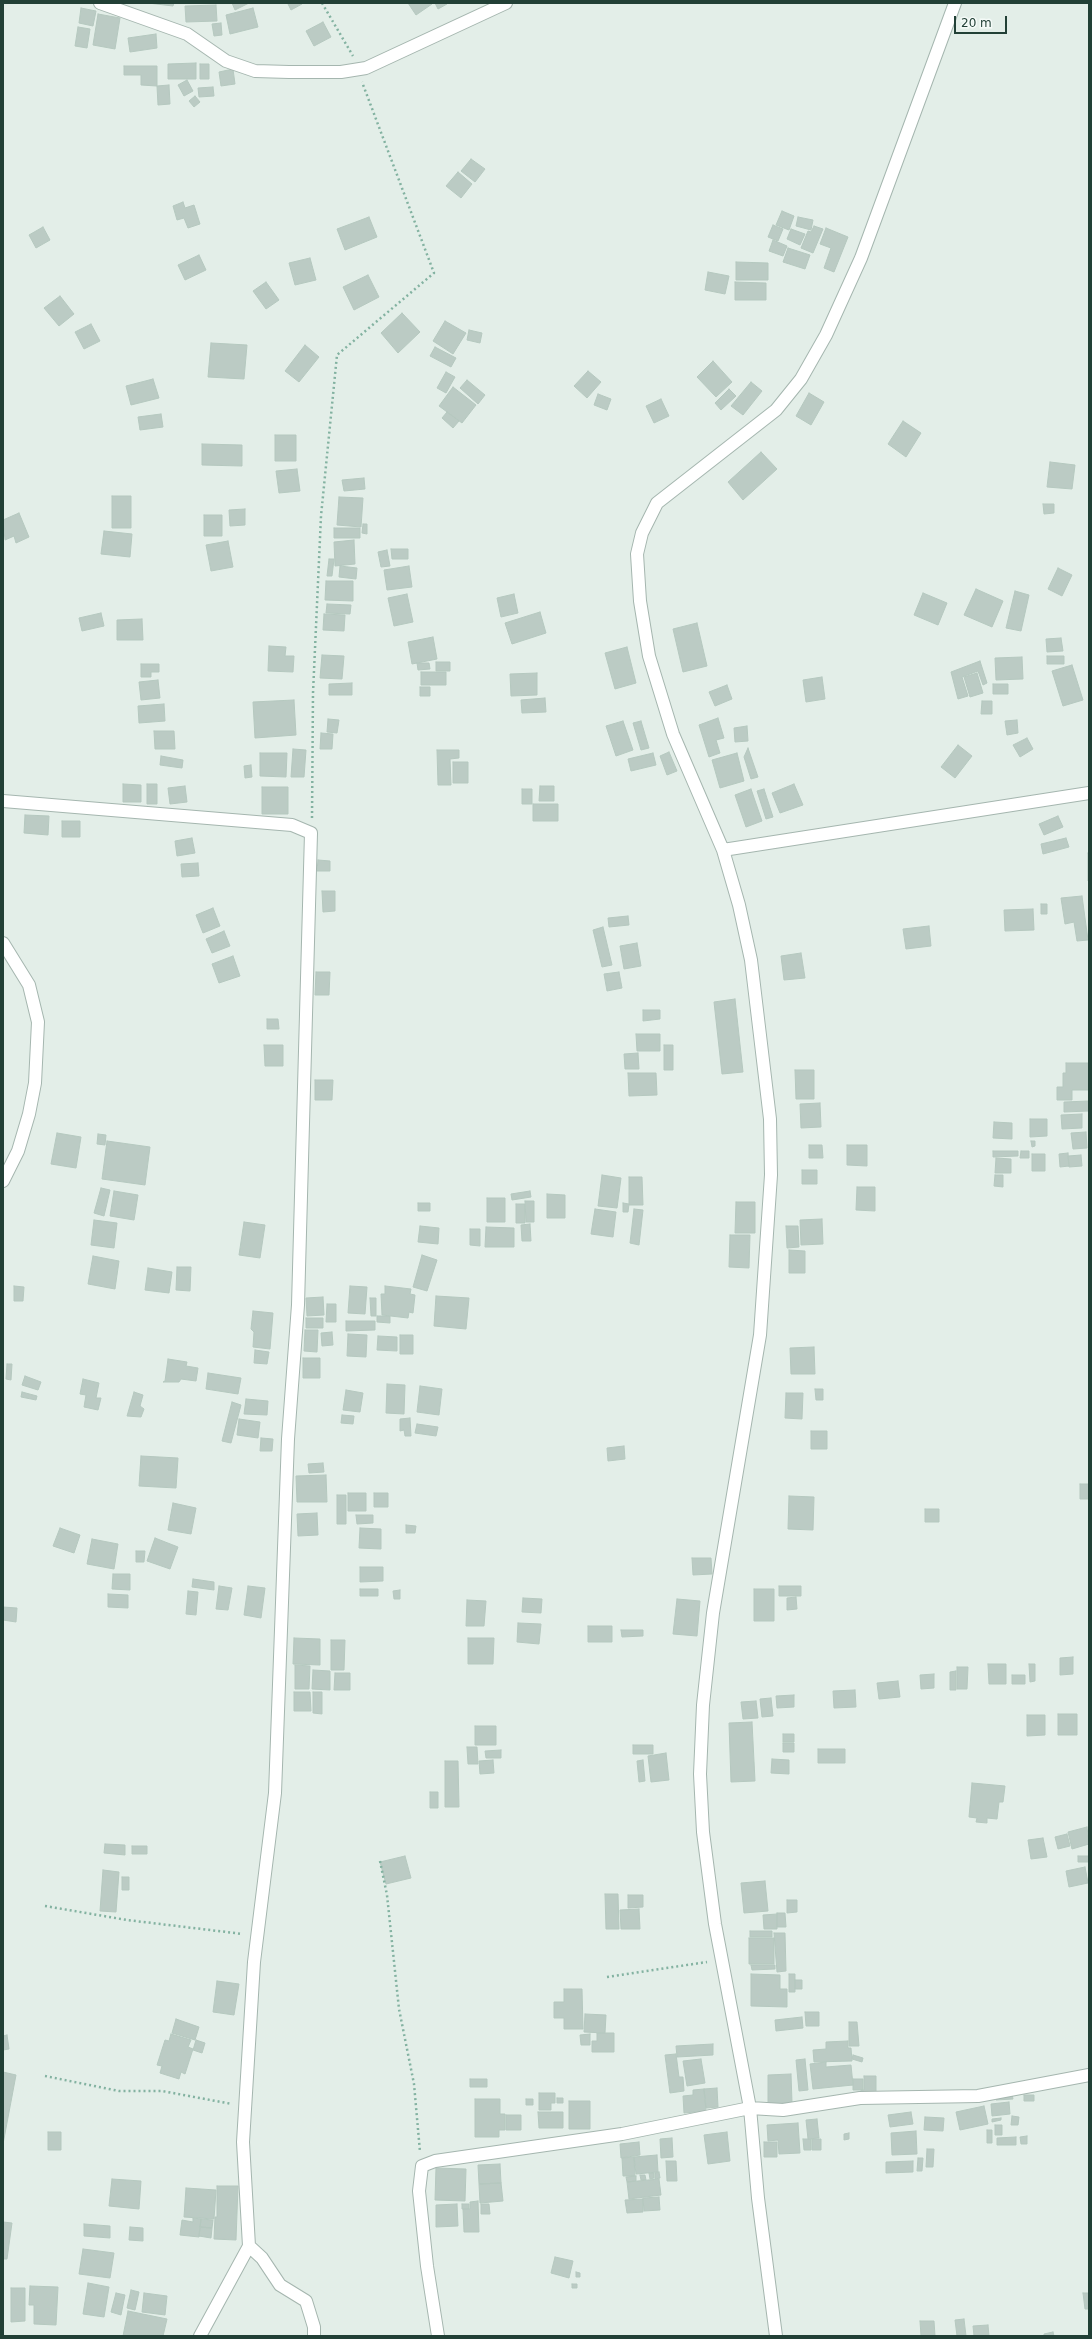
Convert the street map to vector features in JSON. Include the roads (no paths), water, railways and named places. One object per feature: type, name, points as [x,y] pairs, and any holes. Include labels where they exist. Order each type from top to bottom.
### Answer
[{"type":"street","points":[[100,3],[187,34],[226,61],[255,71],[341,72],[366,68],[506,3]]},
{"type":"street","points":[[776,2336],[758,2198],[750,2108],[715,1924],[703,1832],[700,1774],[704,1705],[719,1574],[760,1334],[771,1175],[770,1119],[751,960],[723,850],[673,734],[649,656],[640,601],[638,561],[642,533],[657,503],[776,410],[801,379],[826,335],[861,258],[955,3]]},
{"type":"street","points":[[723,850],[1089,793]]},
{"type":"street","points":[[3,801],[292,826],[312,832],[298,1305],[288,1447],[275,1792],[258,1935],[243,2142],[249,2246],[200,2336]]},
{"type":"street","points":[[3,943],[29,985],[38,1022],[38,1047],[35,1083],[29,1114],[18,1151],[3,1181]]},
{"type":"street","points":[[438,2336],[427,2266],[419,2191],[422,2166],[435,2161],[622,2134],[750,2108],[783,2110],[860,2098],[978,2096],[1089,2075]]},
{"type":"street","points":[[249,2246],[262,2258],[280,2285],[306,2301],[314,2327],[314,2336]]}]
